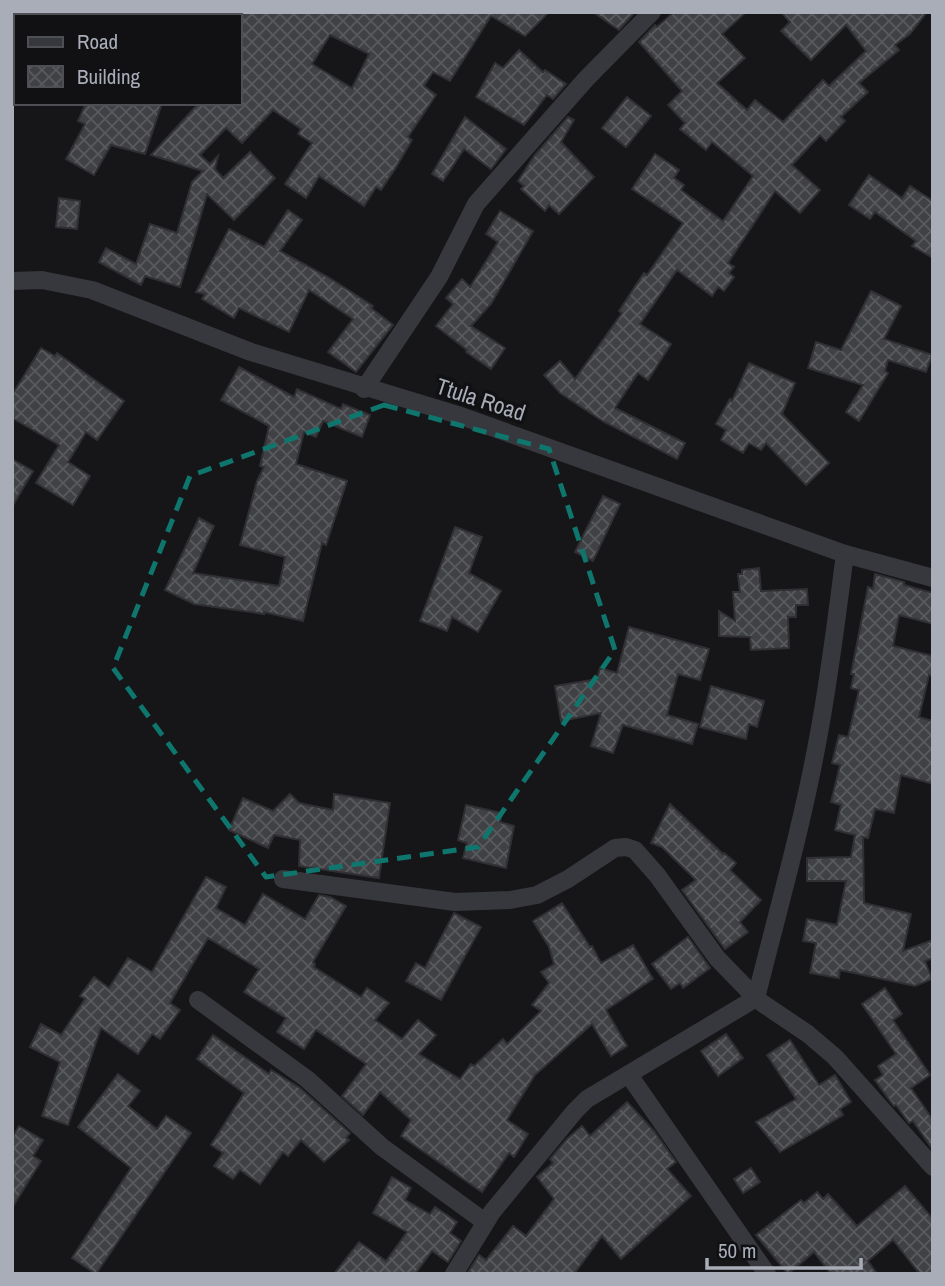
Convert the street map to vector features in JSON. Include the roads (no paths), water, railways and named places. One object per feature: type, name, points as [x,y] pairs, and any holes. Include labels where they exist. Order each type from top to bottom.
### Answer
[{"type":"street","points":[[364,389],[439,277],[476,204],[586,79],[652,12]]},
{"type":"street","name":"Ttula Road","points":[[12,281],[42,279],[92,290],[251,352],[364,389],[458,415],[845,554],[933,578]]},
{"type":"street","points":[[454,1274],[485,1222],[587,1099],[756,998],[819,736],[845,554]]},
{"type":"street","points":[[283,878],[455,902],[510,900],[537,895],[568,879],[615,848],[635,849],[717,958],[756,998],[784,1016],[835,1057],[933,1167]]},
{"type":"street","points":[[198,1000],[307,1079],[363,1132],[485,1222]]},
{"type":"street","points":[[629,1075],[767,1274]]}]
